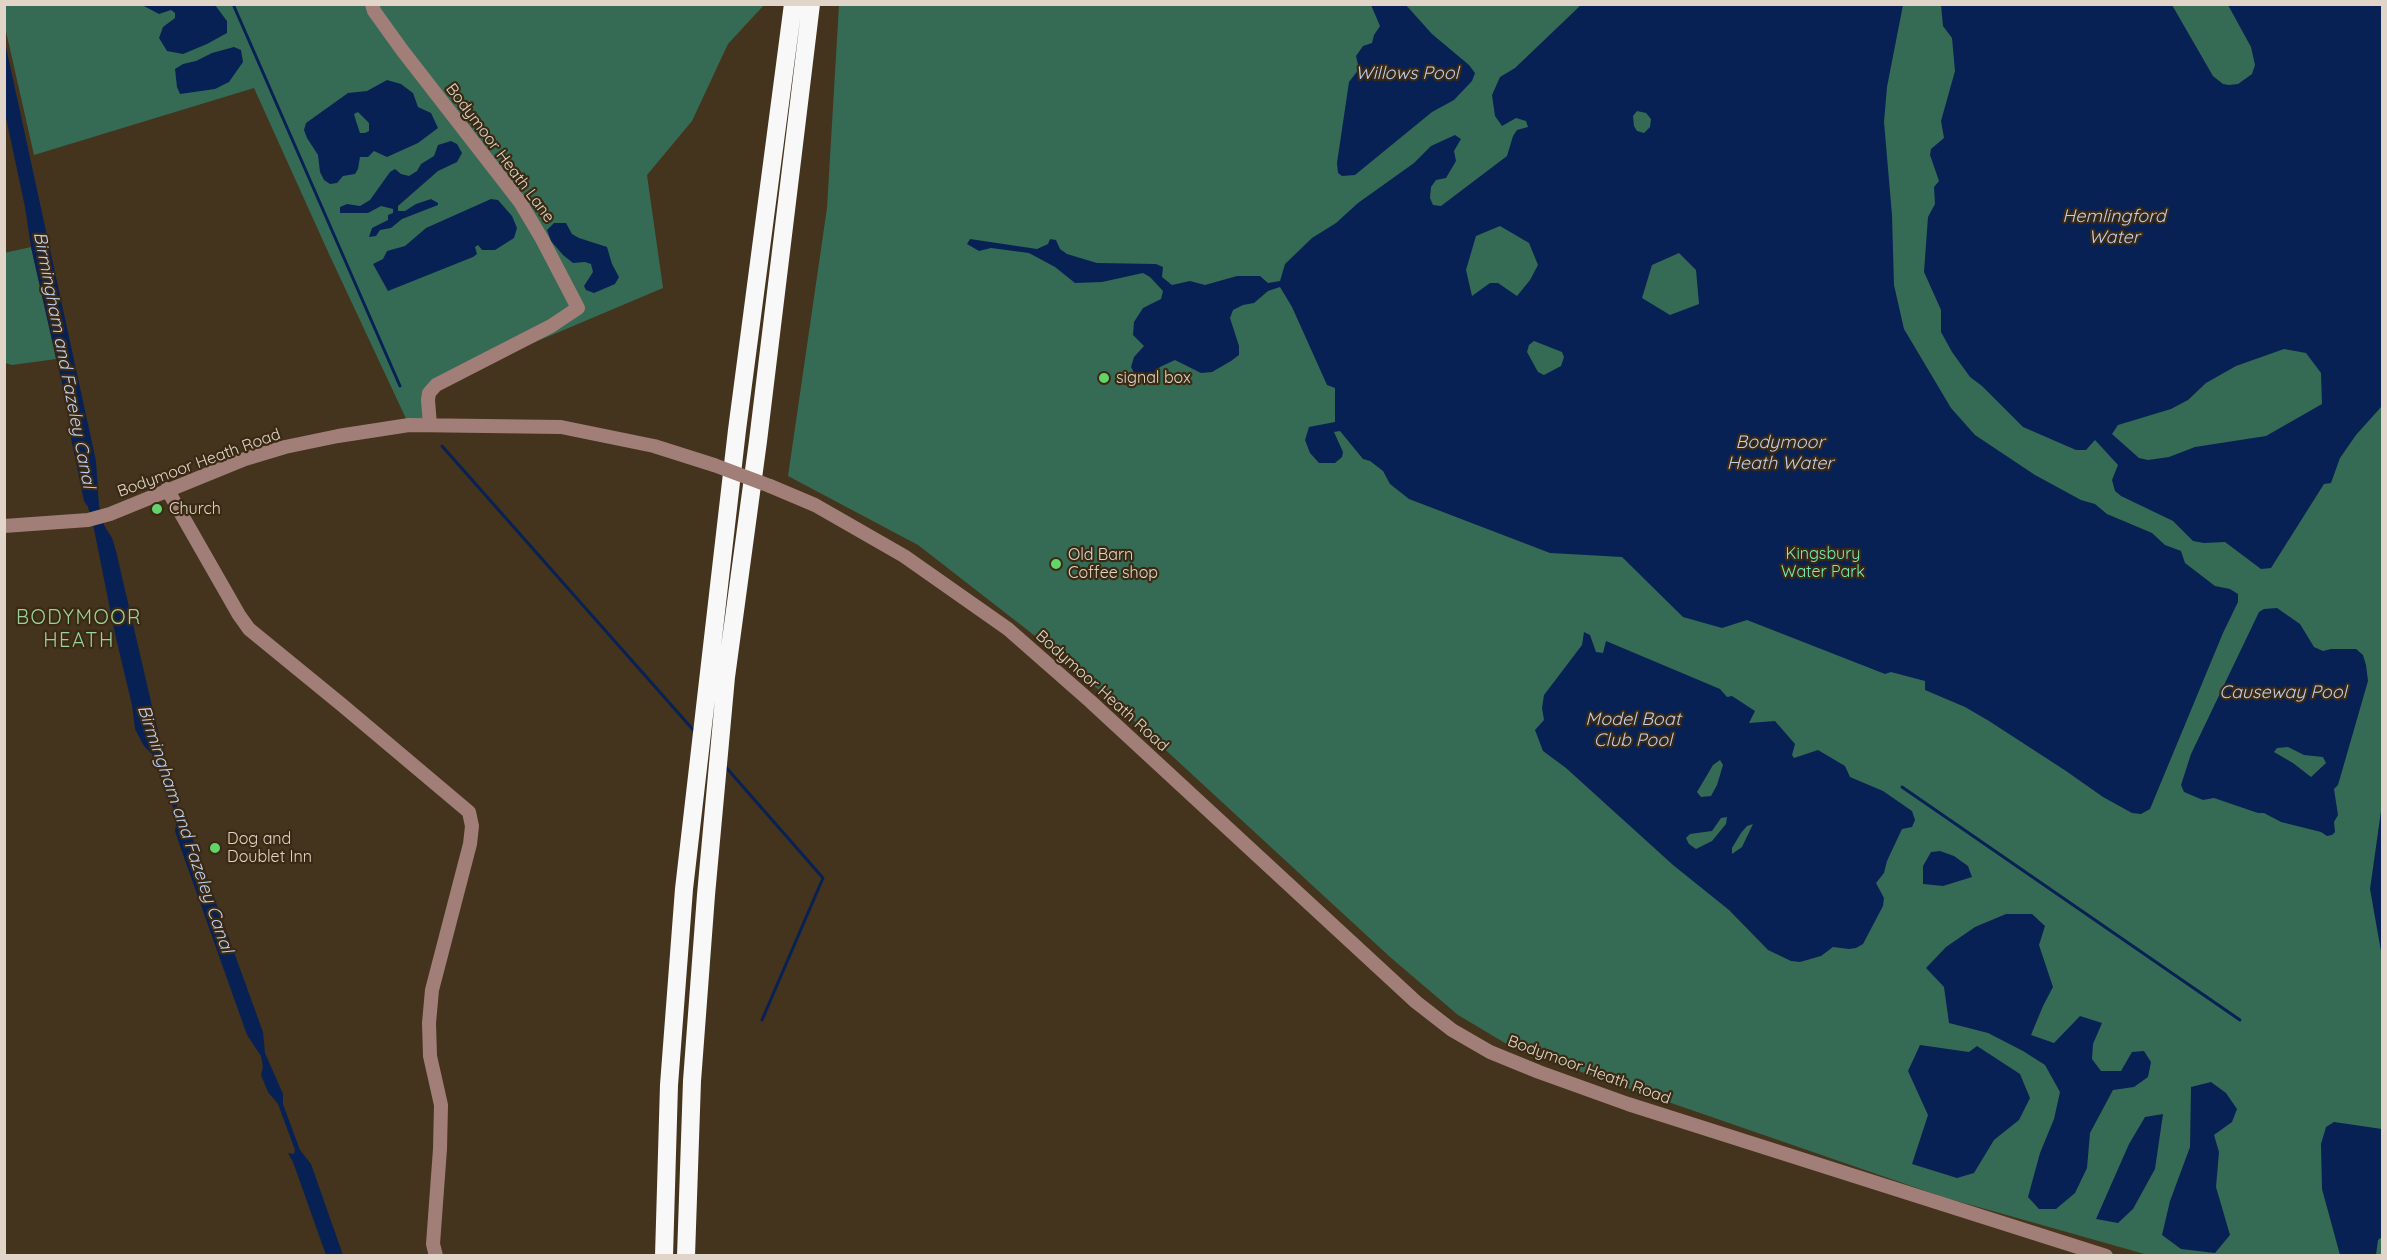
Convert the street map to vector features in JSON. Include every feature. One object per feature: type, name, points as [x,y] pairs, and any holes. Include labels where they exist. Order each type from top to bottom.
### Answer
[{"type":"highway","points":[[664,1256],[669,1085],[684,889],[737,430],[793,4]]},
{"type":"highway","points":[[686,1256],[692,1081],[726,677],[811,4]]},
{"type":"street","name":"Bodymoor Heath Lane","points":[[372,4],[402,50],[520,202],[542,238],[578,308],[551,326],[436,384],[429,393],[430,425]]},
{"type":"street","name":"Bodymoor Heath Road","points":[[4,526],[88,520],[110,514],[245,459],[313,440],[379,428],[430,425],[561,427],[621,438],[714,465],[814,505],[904,556],[1008,629],[1090,701],[1416,1002],[1452,1030],[1490,1052],[1628,1104],[2106,1256]]},
{"type":"street","points":[[167,489],[238,615],[249,629],[469,812],[472,826],[470,844],[432,990],[429,1023],[430,1056],[441,1105],[434,1244],[436,1256]]},
{"type":"green space","points":[[4,5],[764,5],[728,44],[692,121],[647,175],[663,288],[436,384],[430,425],[409,425],[254,88],[34,155],[5,27]]},
{"type":"green space","name":"Kingsbury Water Park","points":[[839,5],[2382,5],[2382,1255],[2148,1255],[1943,1197],[1515,1049],[1458,1015],[1390,957],[1119,707],[1030,632],[918,545],[788,476],[827,208]]},
{"type":"green space","points":[[31,247],[56,359],[12,365],[5,363],[4,253]]},
{"type":"water","name":"Bodymoor Heath Water","points":[[1582,4],[1903,5],[1887,87],[1884,122],[1892,215],[1894,285],[1904,329],[1951,408],[1975,435],[2035,475],[2081,500],[2095,504],[2107,514],[2152,533],[2165,545],[2181,551],[2185,563],[2215,586],[2230,589],[2238,594],[2238,602],[2150,809],[2141,814],[2132,813],[2103,797],[1989,721],[1965,707],[1925,690],[1925,681],[1891,672],[1885,674],[1747,620],[1722,628],[1683,617],[1622,557],[1550,553],[1409,499],[1390,484],[1383,471],[1370,461],[1363,459],[1340,431],[1334,432],[1343,452],[1342,457],[1335,463],[1319,463],[1310,453],[1305,440],[1309,427],[1335,422],[1335,388],[1327,385],[1292,307],[1280,287],[1268,291],[1254,303],[1233,310],[1230,318],[1239,346],[1239,355],[1231,361],[1212,372],[1201,373],[1175,360],[1160,367],[1148,379],[1140,378],[1135,375],[1131,367],[1134,357],[1144,346],[1133,335],[1134,322],[1143,308],[1161,299],[1163,291],[1150,277],[1143,273],[1102,282],[1075,283],[1055,267],[1029,253],[991,248],[979,251],[967,244],[970,239],[1037,249],[1048,244],[1050,239],[1056,240],[1060,249],[1067,254],[1097,263],[1156,264],[1163,267],[1162,277],[1172,285],[1190,281],[1205,285],[1237,276],[1260,276],[1268,283],[1280,281],[1285,264],[1312,238],[1336,223],[1358,203],[1414,163],[1431,146],[1455,135],[1461,139],[1454,151],[1456,161],[1446,178],[1436,180],[1431,187],[1430,198],[1433,205],[1441,206],[1507,156],[1517,130],[1528,127],[1526,121],[1516,118],[1502,126],[1495,116],[1492,95],[1500,77],[1515,68]],"holes":[[[1637,111],[1646,113],[1651,119],[1650,127],[1644,133],[1637,131],[1633,116]],[[1500,226],[1529,243],[1538,265],[1517,296],[1498,283],[1490,283],[1472,296],[1466,270],[1476,236]],[[1679,253],[1696,270],[1699,304],[1670,315],[1642,298],[1652,265]],[[1534,341],[1562,352],[1564,357],[1561,366],[1544,375],[1538,372],[1527,352],[1529,345]]]},
{"type":"water","points":[[142,5],[215,5],[227,21],[227,33],[183,54],[167,51],[159,38],[163,27],[175,18],[175,13],[171,10],[159,14]]},
{"type":"water","name":"Willows Pool","points":[[1371,5],[1406,5],[1432,34],[1469,65],[1475,73],[1472,81],[1454,100],[1432,112],[1355,175],[1342,176],[1338,173],[1337,163],[1349,82],[1359,69],[1356,56],[1363,46],[1372,43],[1380,26]]},
{"type":"water","name":"Hemlingford Water","points":[[1941,5],[2172,5],[2213,76],[2223,84],[2229,85],[2238,84],[2252,74],[2255,65],[2251,47],[2228,5],[2382,5],[2382,406],[2356,435],[2340,458],[2331,483],[2324,484],[2271,568],[2261,569],[2225,542],[2193,541],[2173,521],[2121,496],[2115,491],[2112,480],[2118,465],[2095,440],[2086,450],[2076,450],[2023,427],[1970,377],[1952,352],[1941,332],[1941,310],[1924,272],[1928,217],[1935,204],[1934,187],[1939,181],[1930,155],[1931,149],[1944,138],[1941,121],[1955,71],[1952,38],[1943,26]],"holes":[[[2284,349],[2306,353],[2321,373],[2322,404],[2266,436],[2195,447],[2169,457],[2148,460],[2139,458],[2112,434],[2118,425],[2171,409],[2188,400],[2206,383],[2236,366]]]},
{"type":"water","name":"Birmingham and Fazeley Canal","points":[[4,38],[96,461],[99,506],[104,525],[112,538],[116,551],[159,736],[158,750],[181,817],[190,831],[263,1032],[265,1053],[283,1094],[283,1104],[300,1150],[311,1164],[343,1255],[326,1255],[288,1153],[294,1154],[295,1150],[278,1104],[268,1092],[261,1075],[263,1067],[261,1056],[247,1035],[180,846],[175,831],[177,819],[155,757],[144,746],[135,729],[132,705],[94,529],[84,501],[71,438],[71,423],[31,247],[5,113]]},
{"type":"water","points":[[234,47],[241,50],[243,62],[229,82],[215,89],[180,94],[175,69],[212,53]]},
{"type":"water","points":[[387,80],[401,84],[413,93],[418,107],[431,113],[438,128],[418,143],[387,157],[374,151],[368,157],[360,157],[355,174],[343,176],[337,183],[330,184],[324,180],[320,172],[318,155],[304,130],[306,123],[348,93],[367,91]],"holes":[[[358,112],[369,123],[369,131],[360,133],[354,114]]]},
{"type":"water","points":[[451,141],[457,144],[462,153],[457,162],[438,171],[398,206],[398,211],[405,211],[431,199],[438,205],[402,219],[391,228],[380,230],[376,236],[369,237],[372,228],[388,220],[388,215],[393,213],[393,209],[381,206],[368,213],[340,213],[340,207],[347,204],[360,206],[370,200],[390,172],[395,169],[409,176],[417,171],[421,164],[434,156],[438,145]]},
{"type":"water","points":[[491,199],[498,200],[512,216],[517,228],[514,238],[495,250],[482,250],[478,245],[475,247],[477,254],[473,257],[388,291],[373,264],[383,259],[387,251],[405,246],[426,228]]},
{"type":"water","points":[[554,223],[566,223],[572,234],[607,247],[619,277],[615,284],[594,293],[586,290],[584,286],[593,272],[591,264],[573,263],[563,255],[551,241],[547,230]]},
{"type":"water","name":"Causeway Pool","points":[[2277,608],[2300,624],[2314,647],[2323,651],[2356,649],[2363,655],[2368,681],[2338,785],[2334,789],[2338,815],[2334,822],[2335,832],[2332,835],[2327,836],[2321,832],[2281,822],[2264,813],[2214,798],[2203,800],[2184,792],[2181,785],[2191,754],[2259,612],[2264,609]],"holes":[[[2288,747],[2304,755],[2323,757],[2326,763],[2311,777],[2274,752],[2277,748]]]},
{"type":"water","name":"Model Boat Club Pool","points":[[1584,632],[1590,635],[1596,652],[1603,653],[1606,641],[1720,689],[1727,697],[1732,696],[1755,711],[1749,723],[1775,721],[1795,744],[1792,755],[1794,758],[1818,750],[1845,766],[1850,777],[1883,791],[1912,811],[1915,820],[1912,827],[1902,829],[1884,873],[1876,883],[1884,898],[1883,906],[1863,944],[1849,949],[1833,947],[1821,956],[1800,962],[1791,961],[1768,950],[1729,910],[1673,865],[1566,768],[1543,751],[1535,730],[1544,720],[1542,708],[1544,695],[1582,645]],"holes":[[[1720,760],[1723,765],[1717,785],[1711,796],[1701,797],[1697,792],[1713,765]],[[1727,817],[1726,824],[1712,841],[1696,849],[1689,844],[1686,838],[1690,834],[1712,831],[1721,818]],[[1753,824],[1742,847],[1732,854],[1732,848],[1747,826]]]},
{"type":"water","points":[[2382,804],[2382,957],[2370,889]]},
{"type":"water","points":[[1940,851],[1954,856],[1968,866],[1972,877],[1943,886],[1923,884],[1923,866],[1931,852]]},
{"type":"water","points":[[2006,914],[2032,914],[2045,926],[2039,945],[2053,987],[2031,1035],[2054,1043],[2080,1016],[2102,1023],[2093,1044],[2092,1059],[2101,1071],[2121,1071],[2132,1052],[2144,1051],[2151,1062],[2148,1077],[2134,1087],[2113,1090],[2090,1133],[2087,1168],[2075,1193],[2056,1209],[2039,1209],[2028,1197],[2040,1153],[2054,1119],[2060,1092],[2045,1065],[2023,1051],[1988,1033],[1949,1023],[1944,987],[1926,968],[1946,947],[1975,927]]},
{"type":"water","points":[[1920,1045],[1969,1052],[1977,1046],[2020,1074],[2030,1098],[2019,1120],[1994,1140],[1974,1173],[1957,1178],[1912,1164],[1928,1115],[1908,1071]]},
{"type":"water","points":[[2211,1082],[2226,1093],[2237,1109],[2232,1122],[2214,1135],[2219,1152],[2216,1187],[2230,1235],[2215,1253],[2181,1249],[2162,1235],[2170,1201],[2190,1147],[2191,1087]]},
{"type":"water","points":[[2163,1114],[2155,1169],[2133,1209],[2118,1223],[2096,1219],[2129,1144],[2145,1117]]},
{"type":"water","points":[[2334,1122],[2382,1129],[2382,1237],[2378,1240],[2376,1255],[2340,1255],[2322,1189],[2321,1144],[2326,1127]]},
{"type":"waterway","points":[[233,4],[400,386]]},
{"type":"waterway","points":[[442,446],[696,733]]},
{"type":"waterway","points":[[724,765],[823,878],[762,1020]]},
{"type":"waterway","points":[[1902,787],[2240,1020]]},
{"type":"place","name":"signal box","points":[[1104,378]]},
{"type":"place","name":"Church","points":[[157,509]]},
{"type":"place","name":"Old Barn Coffee shop","points":[[1056,564]]},
{"type":"place","name":"Dog and Doublet Inn","points":[[215,848]]},
{"type":"district","name":"BODYMOOR HEATH","points":[[79,630]]}]
